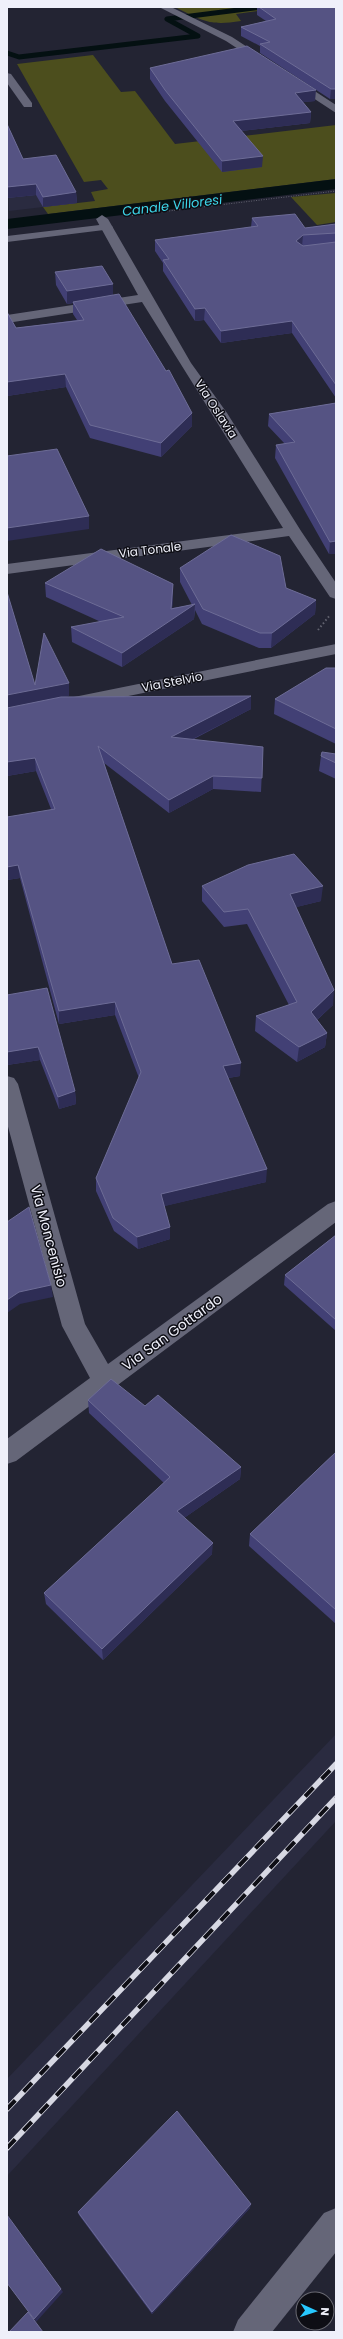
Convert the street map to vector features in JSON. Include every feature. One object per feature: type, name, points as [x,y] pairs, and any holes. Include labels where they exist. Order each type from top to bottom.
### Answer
[{"type":"street","points":[[164,7],[229,39],[336,110]]},
{"type":"street","points":[[7,76],[28,105]]},
{"type":"street","name":"Via Oslavia","points":[[105,223],[146,298],[185,363],[220,413],[292,531],[336,594]]},
{"type":"street","points":[[7,318],[146,298]]},
{"type":"street","name":"Via Tonale","points":[[7,569],[292,531]]},
{"type":"street","name":"Via Stelvio","points":[[53,706],[336,649]]},
{"type":"street","name":"Via Moncenisio","points":[[7,1084],[74,1326],[104,1381]]},
{"type":"street","name":"Via San Gottardo","points":[[7,1453],[336,1210]]},
{"type":"street","points":[[250,2332],[336,2225]]},
{"type":"lane","points":[[7,238],[105,223]]},
{"type":"path","points":[[105,223],[336,191]]},
{"type":"shaded area","points":[[175,7],[288,7],[236,14],[241,21],[221,23],[200,19]]},
{"type":"shaded area","points":[[93,55],[121,92],[135,91],[175,144],[336,125],[336,179],[48,214],[43,207],[95,201],[91,192],[108,189],[101,180],[84,182],[17,64]]},
{"type":"shaded area","points":[[7,162],[72,195],[77,203],[9,211]]},
{"type":"shaded area","points":[[336,193],[336,222],[317,225],[291,197]]},
{"type":"shaded area","points":[[336,1734],[336,1821],[7,2176],[7,2079]]},
{"type":"water","name":"Canale Villoresi","points":[[336,179],[336,189],[7,229],[7,219]]},
{"type":"building","points":[[259,7],[336,7],[336,89],[331,89],[260,44],[270,42],[241,27],[276,19]]},
{"type":"building","points":[[247,46],[316,90],[295,93],[311,112],[233,121],[263,156],[222,161],[165,90],[150,68]]},
{"type":"building","points":[[7,124],[23,159],[56,155],[76,192],[43,197],[36,184],[7,187]]},
{"type":"building","points":[[295,214],[305,228],[336,224],[336,233],[303,235],[296,241],[303,246],[336,242],[336,385],[292,321],[221,331],[205,308],[195,309],[163,260],[169,259],[155,240],[258,226],[252,218]]},
{"type":"building","points":[[102,266],[113,284],[67,291],[55,272]]},
{"type":"building","points":[[119,294],[166,371],[169,370],[192,413],[161,443],[90,425],[65,374],[7,382],[7,312],[16,328],[84,320],[73,302]]},
{"type":"building","points":[[336,403],[336,541],[330,542],[276,445],[295,442],[269,414]]},
{"type":"building","points":[[57,449],[89,516],[7,528],[7,456]]},
{"type":"building","points":[[231,535],[280,556],[286,588],[316,600],[272,633],[260,633],[203,609],[180,568]]},
{"type":"building","points":[[101,549],[173,584],[171,609],[195,604],[122,653],[71,627],[124,617],[45,583]]},
{"type":"building","points":[[7,592],[35,685],[44,633],[69,683],[7,695]]},
{"type":"building","points":[[326,668],[336,668],[336,729],[275,699]]},
{"type":"building","points":[[251,696],[171,737],[263,747],[262,778],[213,776],[169,800],[98,746],[172,964],[199,960],[241,1063],[223,1066],[267,1169],[161,1194],[170,1227],[137,1237],[113,1218],[96,1178],[141,1072],[115,1002],[59,1011],[18,865],[7,867],[7,817],[55,809],[35,758],[7,762],[7,708],[61,697]]},
{"type":"building","points":[[322,752],[336,754],[336,763],[321,756]]},
{"type":"building","points":[[294,854],[323,886],[290,894],[334,990],[311,1012],[327,1033],[299,1047],[256,1016],[297,1002],[248,909],[224,912],[202,886],[248,865]]},
{"type":"building","points":[[47,988],[75,1091],[58,1097],[38,1047],[7,1052],[7,995]]},
{"type":"building","points":[[29,1207],[51,1285],[19,1292],[7,1300],[7,1222]]},
{"type":"building","points":[[336,1235],[336,1320],[285,1275]]},
{"type":"building","points":[[111,1379],[145,1406],[158,1395],[241,1467],[177,1511],[213,1543],[102,1649],[44,1593],[170,1477],[88,1400]]},
{"type":"building","points":[[336,1452],[336,1610],[250,1534]]},
{"type":"building","points":[[177,2111],[251,2204],[152,2312],[78,2212]]},
{"type":"building","points":[[7,2215],[61,2289],[34,2319],[7,2283]]},
{"type":"building","points":[[28,2312],[43,2332],[9,2332]]},
{"type":"waterway","points":[[7,53],[19,57],[198,36],[167,19],[262,7]]},
{"type":"railway","points":[[7,2109],[336,1764]]},
{"type":"railway","points":[[7,2148],[336,1798]]}]
